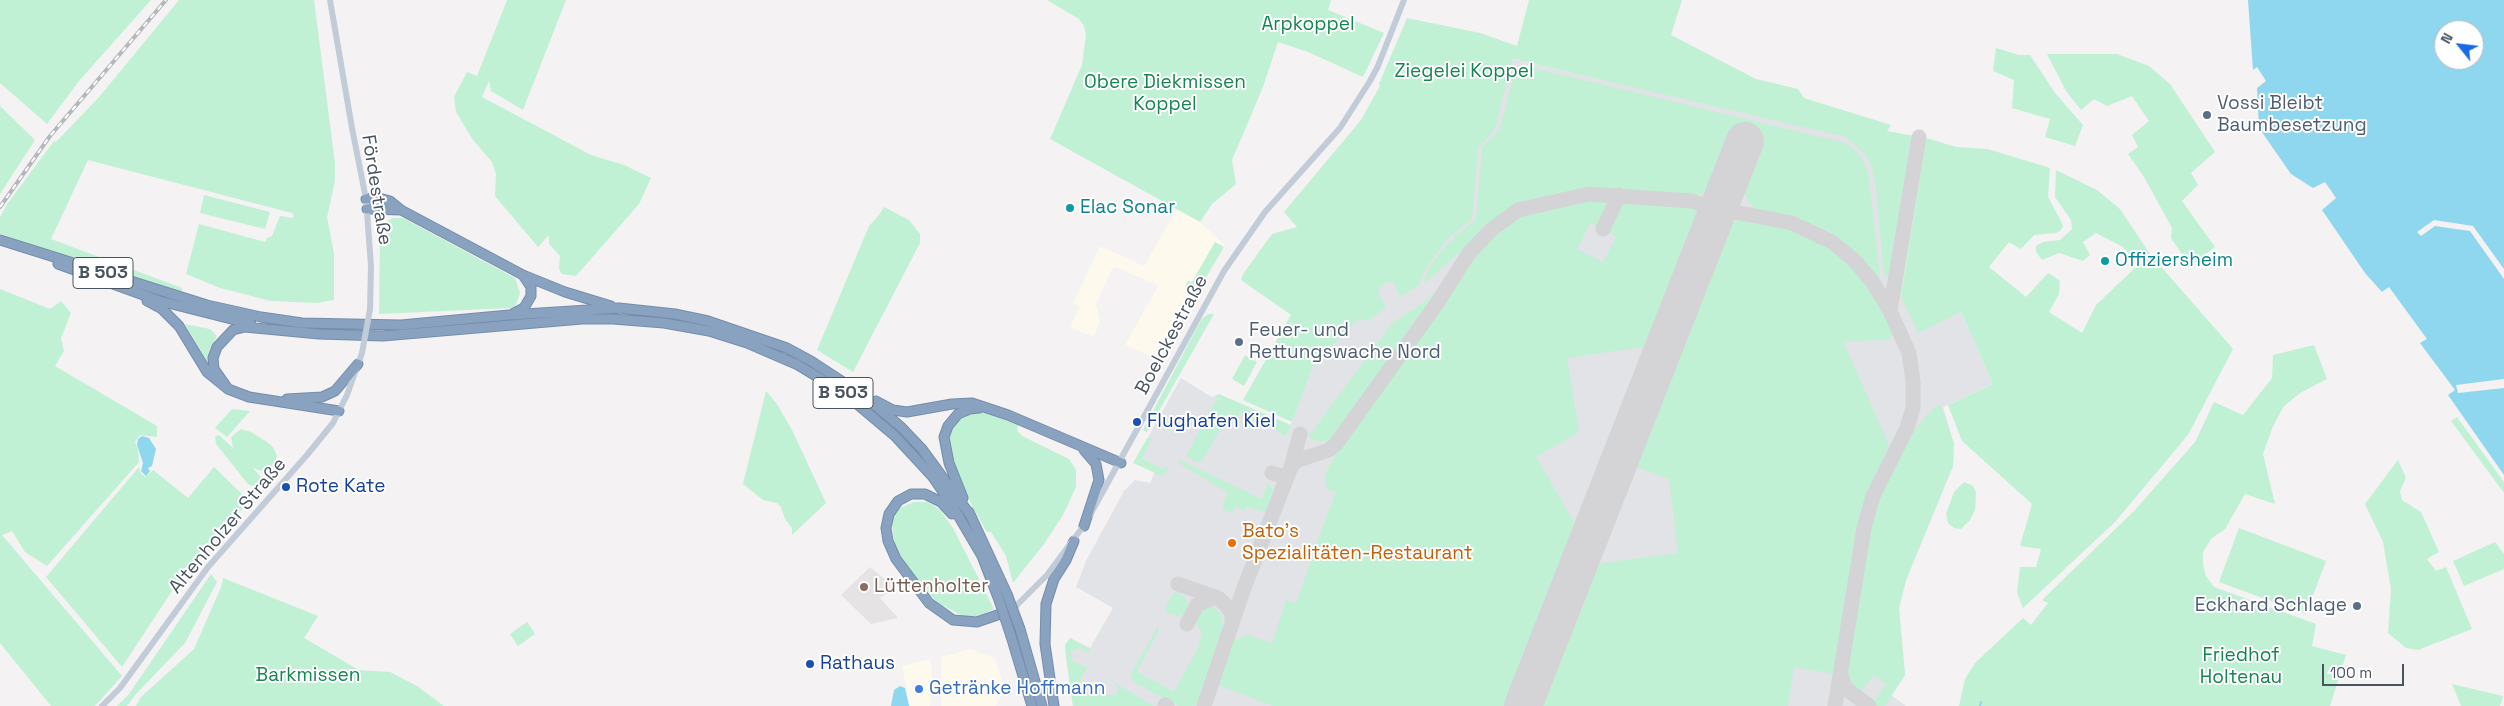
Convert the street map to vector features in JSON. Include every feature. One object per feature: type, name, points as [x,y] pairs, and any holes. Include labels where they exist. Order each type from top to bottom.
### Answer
[{"type":"highway","points":[[366,199],[375,197],[390,201],[400,210],[523,275],[565,292],[619,308]]},
{"type":"highway","points":[[367,209],[400,210]]},
{"type":"highway","name":"B 503","points":[[0,240],[127,290],[217,317],[319,334],[403,335],[582,319],[613,319],[664,323],[709,331],[765,350],[798,365],[844,393],[895,436],[932,476],[982,556],[999,600],[1032,706]]},
{"type":"highway","name":"B 503","points":[[0,240],[207,305],[261,317],[322,324],[382,326],[619,308],[674,314],[708,321],[768,340],[811,361],[863,395],[893,410],[907,412],[959,403],[989,408]]},
{"type":"highway","points":[[509,315],[524,308],[530,300],[531,287],[523,275]]},
{"type":"highway","points":[[127,290],[162,309],[179,326],[207,372],[228,389],[249,397],[339,411]]},
{"type":"highway","points":[[228,389],[214,369],[213,358],[217,347],[233,330],[245,327],[319,334]]},
{"type":"highway","points":[[267,399],[322,397],[335,391],[358,364]]},
{"type":"highway","name":"B 503","points":[[863,395],[922,449],[971,516],[1007,594],[1020,629],[1042,706]]},
{"type":"highway","points":[[322,397],[339,411]]},
{"type":"highway","points":[[971,516],[949,464],[944,437],[948,426],[958,414],[970,409],[989,408],[1121,463]]},
{"type":"highway","points":[[1082,448],[1096,464],[1099,480],[1084,526]]},
{"type":"highway","name":"B 503","points":[[963,525],[934,497],[917,493],[903,498],[893,507],[886,522],[886,534],[904,571],[924,597],[940,612],[953,620],[970,622],[984,620],[1012,610]]},
{"type":"highway","points":[[1054,706],[1046,651],[1044,617],[1054,578],[1066,560],[1074,541]]},
{"type":"street","name":"Fördestraße","points":[[330,0],[366,199],[371,266],[370,310],[362,354],[339,411]]},
{"type":"street","name":"Boelckestraße","points":[[1012,610],[1047,575],[1084,526],[1121,463],[1224,271],[1265,212],[1340,128],[1378,66],[1404,0]]},
{"type":"street","name":"Altenholzer Straße","points":[[102,706],[120,688],[208,567],[307,455],[339,411]]},
{"type":"shaded area","points":[[1512,59],[1652,91],[1926,138],[1901,296],[1961,312],[1993,384],[1943,407],[1954,444],[1953,466],[1906,580],[1899,608],[1905,675],[1891,695],[1906,706],[1073,706],[1066,657],[1070,638],[1090,648],[1113,608],[1076,587],[1086,561],[1124,491],[1135,480],[1150,483],[1157,467],[1142,458],[1141,450],[1181,378],[1210,396],[1240,408],[1286,437],[1326,333]]},
{"type":"shaded area","points":[[1177,209],[1200,222],[1225,245],[1157,359],[1125,345],[1158,286],[1116,267],[1112,269],[1096,304],[1100,321],[1094,337],[1070,327],[1080,307],[1073,303],[1100,246],[1144,266]]},
{"type":"shaded area","points":[[870,567],[896,588],[880,598],[898,618],[871,624],[841,595]]},
{"type":"shaded area","points":[[970,649],[995,658],[1005,689],[996,706],[941,706],[941,657]]},
{"type":"shaded area","points":[[930,659],[932,669],[930,706],[910,706],[902,666]]},
{"type":"green space","points":[[0,0],[151,0],[79,81],[47,124],[0,83]]},
{"type":"green space","points":[[179,0],[314,0],[335,163],[335,181],[327,217],[334,253],[334,300],[317,303],[271,301],[220,288],[186,274],[199,224],[265,242],[267,238],[272,236],[280,216],[292,218],[294,216],[292,213],[88,160],[51,239],[182,288],[181,294],[46,251],[0,234],[0,217],[8,203],[54,141],[56,142],[100,96]]},
{"type":"green space","points":[[507,0],[566,0],[523,110],[491,91],[489,81],[482,97],[591,155],[624,165],[651,178],[639,204],[576,276],[562,274],[559,269],[560,256],[549,244],[549,235],[538,247],[495,196],[496,174],[492,162],[473,140],[456,112],[454,97],[467,72],[477,76]]},
{"type":"green space","name":"Obere Diekmissen Koppel","points":[[1047,0],[1331,0],[1328,10],[1384,33],[1363,77],[1308,52],[1278,42],[1263,87],[1232,160],[1236,184],[1212,204],[1200,222],[1050,139],[1082,65],[1086,35],[1084,26],[1079,19]]},
{"type":"green space","name":"Ziegelei Koppel","points":[[1529,0],[1682,0],[1671,35],[1756,79],[1798,89],[1804,98],[1891,125],[1887,131],[1913,136],[1891,272],[1884,277],[1876,186],[1871,164],[1864,153],[1846,137],[1513,59],[1495,129],[1478,149],[1472,219],[1448,238],[1426,268],[1419,285],[1400,297],[1394,283],[1388,282],[1381,286],[1378,293],[1386,307],[1370,319],[1364,321],[1358,319],[1314,364],[1292,422],[1243,400],[1291,315],[1241,280],[1243,274],[1272,234],[1297,227],[1284,212],[1361,120],[1380,86],[1379,84],[1407,18],[1480,33],[1517,46]]},
{"type":"green space","points":[[1996,48],[2019,55],[2030,55],[2055,93],[2083,125],[2075,146],[2045,137],[2050,119],[2012,108],[2014,80],[1993,71]]},
{"type":"green space","points":[[2047,54],[2117,54],[2149,66],[2170,84],[2215,152],[2191,173],[2198,185],[2182,201],[2215,247],[2190,266],[2171,238],[2172,228],[2144,177],[2128,154],[2138,147],[2132,135],[2149,121],[2132,96],[2107,106],[2094,99],[2081,110],[2066,91]]},
{"type":"green space","points":[[1521,65],[1846,143],[1857,152],[1864,162],[1869,178],[1880,278],[1874,275],[1847,248],[1820,230],[1790,217],[1758,210],[1749,203],[1743,188],[1759,144],[1732,133],[1713,181],[1702,194],[1690,196],[1620,189],[1588,189],[1524,202],[1500,216],[1424,284],[1428,269],[1440,253],[1455,236],[1476,220],[1482,148],[1500,129],[1515,70]]},
{"type":"green space","points":[[0,106],[35,140],[0,194]]},
{"type":"green space","points":[[1926,138],[1956,147],[1988,149],[2050,168],[2048,197],[2063,226],[2060,231],[2034,235],[2021,249],[2009,242],[1989,267],[2026,297],[2048,273],[2060,281],[2059,294],[2049,312],[2082,333],[2096,305],[2138,265],[2123,247],[2096,233],[2083,242],[2090,255],[2083,261],[2059,253],[2042,260],[2036,252],[2036,246],[2043,242],[2060,240],[2072,229],[2071,220],[2055,197],[2056,170],[2097,190],[2120,209],[2150,254],[2233,349],[2188,435],[2115,522],[2023,608],[2017,593],[2020,567],[2036,567],[2041,549],[2020,546],[2032,504],[1962,441],[1948,405],[1993,384],[1961,312],[1918,333],[1901,296]]},
{"type":"green space","points":[[204,195],[270,212],[265,229],[200,213]]},
{"type":"green space","points":[[1609,199],[1612,203],[1600,228],[1590,223],[1577,249],[1603,262],[1617,236],[1606,231],[1616,210],[1624,200],[1691,206],[1700,215],[1649,346],[1567,358],[1579,432],[1536,457],[1577,527],[1507,706],[1273,706],[1218,685],[1233,641],[1247,635],[1272,643],[1286,600],[1296,603],[1311,561],[1301,557],[1307,542],[1316,545],[1336,492],[1327,489],[1325,475],[1333,459],[1452,293],[1473,256],[1509,222],[1521,214],[1575,201]]},
{"type":"green space","points":[[884,207],[909,220],[920,234],[920,243],[853,372],[817,350],[869,226]]},
{"type":"green space","points":[[393,218],[403,218],[515,278],[520,293],[516,305],[510,308],[379,314],[380,235],[386,222]]},
{"type":"green space","points":[[1740,219],[1789,227],[1824,243],[1839,254],[1860,273],[1873,291],[1894,333],[1888,340],[1843,341],[1889,445],[1872,483],[1858,531],[1835,674],[1794,667],[1788,706],[1540,706],[1596,564],[1678,553],[1669,479],[1634,466],[1728,226]]},
{"type":"green space","points":[[1215,242],[1224,247],[1198,291],[1185,286],[1188,281],[1192,282]]},
{"type":"green space","points":[[0,289],[50,309],[61,301],[71,313],[61,338],[64,351],[55,366],[157,426],[157,437],[140,435],[135,442],[139,462],[47,566],[25,552],[12,531],[2,535],[122,676],[95,706],[51,706],[0,643]]},
{"type":"green space","points":[[1434,293],[1436,294],[1331,439],[1324,442],[1313,440],[1308,433],[1312,432],[1392,323],[1423,303]]},
{"type":"green space","points":[[1208,314],[1214,314],[1147,432],[1143,430],[1201,320]]},
{"type":"green space","points":[[185,324],[210,329],[217,336],[210,348],[209,365]]},
{"type":"green space","name":"Friedhof Holtenau","points":[[2314,345],[2327,379],[2300,393],[2284,406],[2273,426],[2263,454],[2275,504],[2245,494],[2225,529],[2212,538],[2203,552],[2203,564],[2206,576],[2214,587],[2316,624],[2312,646],[2346,655],[2330,706],[1959,706],[1965,679],[1975,663],[2023,618],[2031,625],[2048,603],[2042,600],[2135,510],[2195,442],[2214,402],[2243,415],[2272,378],[2273,355]]},
{"type":"green space","points":[[1245,355],[1257,362],[1244,386],[1232,379]]},
{"type":"green space","points":[[766,391],[777,404],[792,430],[826,503],[792,535],[792,528],[785,519],[781,507],[777,503],[763,500],[743,484]]},
{"type":"green space","points":[[1219,394],[1291,425],[1286,437],[1258,419],[1255,420],[1240,412],[1238,417],[1229,412],[1203,460],[1196,462],[1186,456],[1216,400],[1220,402],[1220,400],[1213,397]]},
{"type":"green space","points":[[1941,405],[1954,444],[1953,466],[1906,580],[1899,608],[1905,675],[1885,706],[1877,706],[1868,699],[1870,697],[1875,700],[1886,684],[1874,675],[1862,690],[1864,692],[1862,695],[1853,687],[1847,673],[1873,518],[1882,488],[1900,452],[1912,433],[1934,407]]},
{"type":"green space","points":[[232,409],[250,411],[227,437],[215,428]]},
{"type":"green space","points":[[978,410],[989,412],[1018,424],[1017,430],[1022,436],[1069,459],[1076,470],[1076,487],[1063,515],[1044,544],[1013,583],[1006,556],[991,532],[987,532],[969,500],[949,455],[949,431],[961,415]]},
{"type":"green space","points":[[2457,417],[2504,482],[2504,493],[2451,421]]},
{"type":"green space","points":[[241,429],[251,432],[267,442],[273,447],[277,456],[270,468],[261,471],[253,468],[263,480],[253,486],[248,484],[216,444],[215,436],[219,435],[233,448],[231,437]]},
{"type":"green space","points":[[1148,437],[1152,439],[1142,458],[1164,470],[1166,466],[1168,469],[1162,476],[1133,463]]},
{"type":"green space","points":[[1180,460],[1262,499],[1268,483],[1270,484],[1273,491],[1265,512],[1246,507],[1244,511],[1236,506],[1233,513],[1223,510],[1223,503],[1228,493],[1177,462]]},
{"type":"green space","points":[[2398,460],[2406,478],[2400,491],[2402,500],[2421,512],[2439,552],[2427,559],[2436,571],[2446,567],[2472,629],[2418,650],[2406,648],[2388,633],[2391,589],[2383,542],[2365,504]]},
{"type":"green space","points":[[139,467],[140,472],[145,477],[153,470],[188,498],[214,467],[244,496],[243,508],[174,588],[122,667],[46,577]]},
{"type":"green space","points":[[1964,482],[1973,486],[1976,492],[1975,510],[1970,520],[1961,529],[1954,528],[1948,523],[1946,514],[1954,492]]},
{"type":"green space","points":[[914,502],[928,502],[939,509],[953,528],[994,609],[978,616],[963,616],[938,603],[916,580],[894,546],[892,519],[898,509]]},
{"type":"green space","points":[[2239,528],[2326,561],[2306,614],[2219,582]]},
{"type":"green space","points":[[2495,542],[2504,554],[2504,569],[2464,586],[2453,561]]},
{"type":"green space","points":[[211,574],[217,582],[185,643],[136,694],[127,706],[117,706],[129,694]]},
{"type":"green space","name":"Barkmissen","points":[[223,578],[318,616],[304,638],[359,670],[390,672],[417,686],[444,706],[136,706],[141,697],[194,649],[222,585]]},
{"type":"green space","points":[[1177,592],[1184,596],[1189,605],[1184,614],[1178,616],[1167,613],[1165,608],[1173,594]]},
{"type":"green space","points":[[1214,607],[1222,616],[1223,631],[1199,701],[1195,706],[1178,706],[1144,688],[1149,678],[1174,692],[1198,648],[1202,632],[1197,626],[1197,618],[1203,608]]},
{"type":"green space","points":[[527,622],[535,634],[518,646],[510,634]]},
{"type":"green space","points":[[1158,626],[1159,630],[1137,671],[1148,678],[1143,687],[1134,682],[1131,674]]},
{"type":"green space","points":[[1070,638],[1090,649],[1088,653],[1078,647],[1075,651],[1072,650],[1069,653],[1073,656],[1071,660],[1087,668],[1079,681],[1076,694],[1115,695],[1119,689],[1112,681],[1153,706],[1073,706],[1065,645]]},
{"type":"green space","points":[[2452,684],[2503,696],[2500,706],[2461,706]]},
{"type":"water","points":[[2248,0],[2504,0],[2504,475],[2448,395],[2455,390],[2420,343],[2427,339],[2389,287],[2382,292],[2365,273],[2322,210],[2336,198],[2325,182],[2313,188],[2291,174],[2259,128],[2257,88],[2266,81],[2257,67],[2253,70]]},
{"type":"water","points":[[142,436],[149,438],[156,449],[152,466],[148,468],[150,471],[146,476],[141,471],[143,463],[137,445],[138,439]]},
{"type":"water","points":[[900,686],[905,688],[909,706],[891,706],[894,690]]},
{"type":"pier","points":[[2434,220],[2473,226],[2504,269],[2504,279],[2470,231],[2435,226],[2421,236],[2417,232]]},
{"type":"pier","points":[[2504,379],[2504,388],[2458,393],[2456,385]]},
{"type":"waterway","points":[[1980,706],[1981,702]]},
{"type":"taxiway","points":[[1890,311],[1919,137]]},
{"type":"taxiway","points":[[1291,467],[1296,461],[1329,450],[1336,444],[1438,302],[1469,253],[1491,230],[1518,210],[1589,194],[1692,201],[1701,204],[1710,211],[1712,218],[1711,229]]},
{"type":"taxiway","points":[[1603,229],[1619,195]]},
{"type":"taxiway","points":[[1711,229],[1723,215],[1735,212],[1792,223],[1832,242],[1854,260],[1872,281],[1890,311],[1909,353],[1913,381],[1913,408],[1907,428],[1873,496],[1864,528],[1835,706]]},
{"type":"taxiway","points":[[1204,706],[1244,588],[1291,467],[1300,434]]},
{"type":"taxiway","points":[[1272,473],[1287,478]]},
{"type":"taxiway","points":[[1178,584],[1218,598]]},
{"type":"taxiway","points":[[1187,624],[1197,605],[1212,598],[1218,598],[1226,605],[1232,614],[1232,623]]},
{"type":"taxiway","points":[[1841,675],[1845,688],[1869,706]]},
{"type":"runway","points":[[1523,706],[1745,141]]},
{"type":"railway","points":[[0,207],[50,136],[166,0]]},
{"type":"place","name":"Vossi Bleibt Baumbesetzung","points":[[2207,115]]},
{"type":"place","name":"Elac Sonar","points":[[1070,208]]},
{"type":"place","name":"Offiziersheim","points":[[2105,261]]},
{"type":"place","name":"Feuer- und Rettungswache Nord","points":[[1239,342]]},
{"type":"place","name":"Flughafen Kiel","points":[[1137,422]]},
{"type":"place","name":"Rote Kate","points":[[286,487]]},
{"type":"place","name":"Bato's Spezialitäten-Restaurant","points":[[1232,543]]},
{"type":"place","name":"Lüttenholter","points":[[864,587]]},
{"type":"place","name":"Eckhard Schlage","points":[[2357,606]]},
{"type":"place","name":"Rathaus","points":[[810,664]]},
{"type":"place","name":"Getränke Hoffmann","points":[[919,689]]},
{"type":"park label","name":"Arpkoppel","points":[[1308,25]]}]
